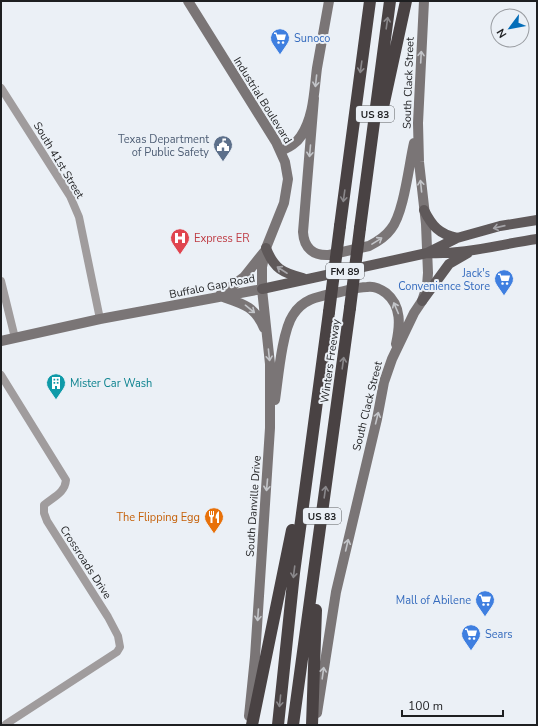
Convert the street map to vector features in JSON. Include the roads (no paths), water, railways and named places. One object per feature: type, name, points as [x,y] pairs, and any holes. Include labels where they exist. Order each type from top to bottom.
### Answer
[{"type":"highway","name":"Winters Freeway","points":[[278,725],[294,573],[370,1]]},
{"type":"highway","name":"Winters Freeway","points":[[293,725],[319,544],[390,1]]},
{"type":"highway","points":[[365,186],[406,1]]},
{"type":"highway","points":[[252,725],[314,429]]},
{"type":"highway","points":[[312,725],[319,544]]},
{"type":"main road","name":"Industrial Boulevard","points":[[188,1],[281,151],[287,170],[286,195],[284,203],[266,248],[262,267],[262,289]]},
{"type":"main road","points":[[329,1],[317,68],[303,232],[305,244],[309,249],[317,254],[329,255],[369,246],[392,229],[399,214],[418,123]]},
{"type":"main road","name":"South Clack Street","points":[[315,725],[336,592],[377,419],[384,382],[392,359],[414,313],[422,301],[427,279],[427,253],[419,162],[418,123],[424,1]]},
{"type":"main road","points":[[281,151],[292,145],[301,135],[308,119],[314,98]]},
{"type":"main road","points":[[424,210],[430,222],[436,228],[447,236],[457,238]]},
{"type":"main road","name":"Buffalo Gap Road","points":[[1,341],[100,319],[262,289],[427,253],[457,238],[500,226],[537,220]]},
{"type":"main road","name":"Buffalo Gap Road","points":[[427,253],[442,254],[537,239]]},
{"type":"main road","points":[[220,297],[244,277],[266,248],[279,270],[307,279]]},
{"type":"main road","points":[[422,301],[449,264],[471,250]]},
{"type":"main road","points":[[270,428],[289,323],[297,309],[308,299],[367,286],[380,288],[389,295],[398,312],[398,334],[392,359]]},
{"type":"main road","name":"South Danville Drive","points":[[248,725],[255,657],[270,428],[270,364],[262,289]]},
{"type":"main road","points":[[220,297],[246,305],[251,309],[260,318],[267,335]]},
{"type":"street","name":"South 41st Street","points":[[1,88],[70,196],[79,217],[100,319]]},
{"type":"street","points":[[1,281],[15,338]]},
{"type":"street","name":"Crossroads Drive","points":[[1,375],[66,480],[65,486],[59,493],[44,505],[44,513],[47,521],[108,617],[118,636],[120,647],[117,652],[6,724]]},
{"type":"street","points":[[1,716],[6,724]]},
{"type":"place","name":"Sunoco","points":[[280,55]]},
{"type":"place","name":"Texas Department of Public Safety","points":[[223,162]]},
{"type":"place","name":"Express ER","points":[[180,255]]},
{"type":"place","name":"Jack's Convenience Store","points":[[504,296]]},
{"type":"place","name":"Mister Car Wash","points":[[56,400]]},
{"type":"place","name":"The Flipping Egg","points":[[214,534]]},
{"type":"place","name":"Mall of Abilene","points":[[485,617]]},
{"type":"place","name":"Sears","points":[[471,651]]}]
